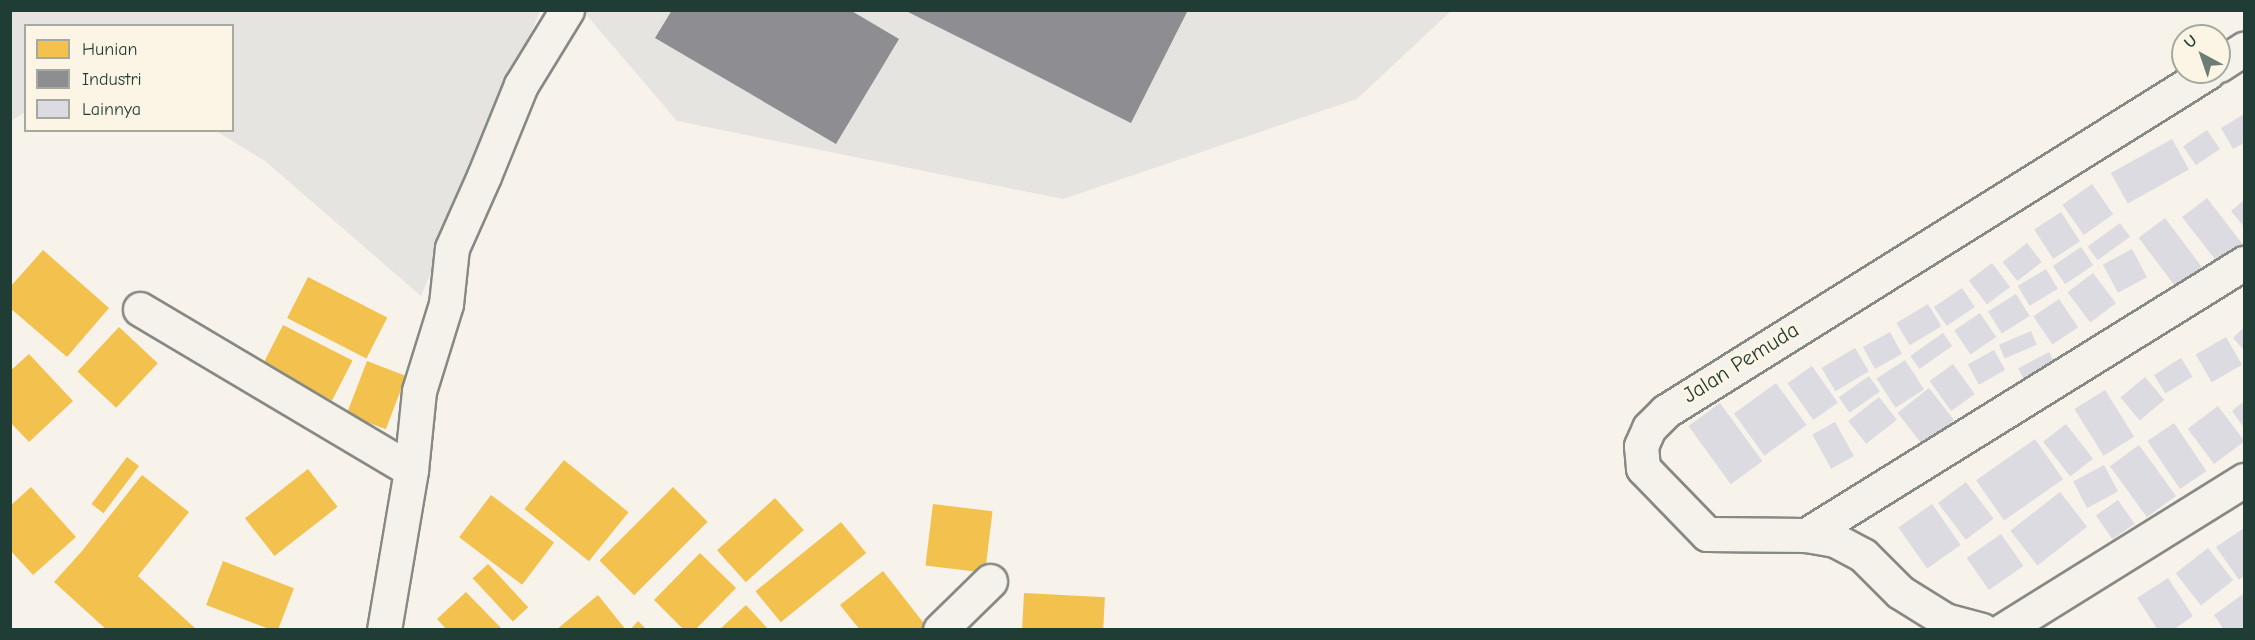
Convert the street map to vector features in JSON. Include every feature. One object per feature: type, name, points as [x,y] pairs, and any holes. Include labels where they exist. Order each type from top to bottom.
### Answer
[{"type":"street","points":[[384,630],[411,470],[419,391],[446,303],[452,248],[521,85],[567,10]]},
{"type":"street","points":[[2231,57],[2244,49]]},
{"type":"street","name":"Jalan Pemuda","points":[[1982,630],[1945,620],[1936,615],[1899,592],[1863,555],[1835,540],[1806,535],[1707,534],[1643,468],[1641,446],[1649,428],[1666,411],[2189,84]]},
{"type":"street","points":[[1806,535],[2244,264]]},
{"type":"street","points":[[140,309],[411,470]]},
{"type":"street","points":[[2003,630],[2244,480]]},
{"type":"street","points":[[940,630],[990,581]]},
{"type":"shaded area","points":[[11,11],[540,11],[421,296],[265,161],[218,132],[234,132],[234,24],[24,24],[24,113],[11,121]]},
{"type":"shaded area","points":[[583,11],[1451,11],[1357,99],[1063,199],[677,121]]},
{"type":"building: Hunian","points":[[43,250],[109,308],[67,357],[10,308],[10,287]]},
{"type":"building: Hunian","points":[[308,277],[387,317],[366,358],[287,318]]},
{"type":"building: Hunian","points":[[283,325],[352,360],[332,401],[263,365]]},
{"type":"building: Hunian","points":[[119,327],[158,363],[116,408],[77,372]]},
{"type":"building: Hunian","points":[[29,354],[73,401],[29,442],[10,422],[10,371]]},
{"type":"building: Hunian","points":[[367,361],[406,376],[386,429],[347,414]]},
{"type":"building: Hunian","points":[[127,457],[139,466],[103,513],[91,504]]},
{"type":"building: Hunian","points":[[564,460],[629,512],[589,561],[524,509]]},
{"type":"building: Hunian","points":[[308,469],[338,507],[275,556],[245,518]]},
{"type":"building: Hunian","points":[[142,475],[189,512],[138,576],[197,630],[107,630],[54,582],[82,551]]},
{"type":"building: Hunian","points":[[31,487],[76,537],[33,575],[10,550],[10,506]]},
{"type":"building: Hunian","points":[[673,487],[708,522],[634,595],[599,561]]},
{"type":"building: Hunian","points":[[491,495],[554,543],[522,585],[459,537]]},
{"type":"building: Hunian","points":[[775,498],[804,530],[746,582],[717,550]]},
{"type":"building: Hunian","points":[[933,504],[993,511],[985,573],[925,566]]},
{"type":"building: Hunian","points":[[841,522],[866,553],[781,622],[756,591]]},
{"type":"building: Hunian","points":[[700,553],[736,588],[695,630],[684,630],[654,600]]},
{"type":"building: Hunian","points":[[223,561],[294,588],[278,630],[272,630],[206,605]]},
{"type":"building: Hunian","points":[[488,564],[528,607],[513,621],[473,578]]},
{"type":"building: Hunian","points":[[883,571],[926,626],[922,630],[860,630],[840,605]]},
{"type":"building: Hunian","points":[[466,592],[503,630],[447,630],[437,619]]},
{"type":"building: Hunian","points":[[1024,593],[1105,597],[1103,630],[1022,630]]},
{"type":"building: Hunian","points":[[598,595],[626,630],[556,630]]},
{"type":"building: Hunian","points":[[746,605],[769,630],[719,630]]},
{"type":"building: Hunian","points":[[638,621],[647,630],[630,630]]},
{"type":"building: Industri","points":[[672,10],[850,10],[899,39],[836,144],[655,38]]},
{"type":"building: Industri","points":[[904,10],[1188,10],[1131,123]]},
{"type":"building: Lainnya","points":[[2244,114],[2244,143],[2233,149],[2221,128]]},
{"type":"building: Lainnya","points":[[2207,130],[2220,149],[2196,165],[2183,146]]},
{"type":"building: Lainnya","points":[[2172,139],[2189,170],[2128,204],[2111,173]]},
{"type":"building: Lainnya","points":[[2092,184],[2113,214],[2084,235],[2063,205]]},
{"type":"building: Lainnya","points":[[2207,198],[2244,246],[2244,250],[2221,267],[2182,217]]},
{"type":"building: Lainnya","points":[[2244,200],[2244,227],[2231,211]]},
{"type":"building: Lainnya","points":[[2061,212],[2080,241],[2053,259],[2034,229]]},
{"type":"building: Lainnya","points":[[2165,218],[2202,267],[2175,287],[2139,238]]},
{"type":"building: Lainnya","points":[[2120,223],[2130,237],[2098,260],[2088,247]]},
{"type":"building: Lainnya","points":[[2027,243],[2042,262],[2017,281],[2003,262]]},
{"type":"building: Lainnya","points":[[2081,247],[2093,265],[2065,284],[2053,266]]},
{"type":"building: Lainnya","points":[[2132,249],[2147,277],[2118,293],[2103,264]]},
{"type":"building: Lainnya","points":[[1992,263],[2010,287],[1987,304],[1969,280]]},
{"type":"building: Lainnya","points":[[2046,269],[2058,289],[2030,306],[2018,286]]},
{"type":"building: Lainnya","points":[[2093,273],[2116,303],[2090,323],[2067,292]]},
{"type":"building: Lainnya","points":[[1962,288],[1975,307],[1947,326],[1934,307]]},
{"type":"building: Lainnya","points":[[2016,294],[2030,316],[2002,334],[1988,311]]},
{"type":"building: Lainnya","points":[[2059,299],[2078,327],[2052,345],[2033,316]]},
{"type":"building: Lainnya","points":[[1928,304],[1941,326],[1910,345],[1896,323]]},
{"type":"building: Lainnya","points":[[1980,313],[1996,337],[1971,354],[1954,330]]},
{"type":"building: Lainnya","points":[[2244,327],[2244,350],[2233,338]]},
{"type":"building: Lainnya","points":[[2031,331],[2037,345],[2005,358],[1999,345]]},
{"type":"building: Lainnya","points":[[1890,332],[1902,354],[1875,369],[1863,347]]},
{"type":"building: Lainnya","points":[[1943,333],[1952,346],[1919,369],[1910,356]]},
{"type":"building: Lainnya","points":[[2226,337],[2242,365],[2212,382],[2196,354]]},
{"type":"building: Lainnya","points":[[1855,348],[1869,371],[1835,391],[1822,368]]},
{"type":"building: Lainnya","points":[[1994,350],[2005,370],[1979,385],[1968,365]]},
{"type":"building: Lainnya","points":[[2049,352],[2056,365],[2025,382],[2018,368]]},
{"type":"building: Lainnya","points":[[2181,358],[2193,377],[2166,394],[2154,375]]},
{"type":"building: Lainnya","points":[[1905,360],[1924,389],[1896,408],[1876,379]]},
{"type":"building: Lainnya","points":[[1953,364],[1975,394],[1951,411],[1930,381]]},
{"type":"building: Lainnya","points":[[1812,366],[1838,403],[1813,420],[1787,383]]},
{"type":"building: Lainnya","points":[[1869,376],[1880,392],[1850,413],[1839,397]]},
{"type":"building: Lainnya","points":[[2145,377],[2164,400],[2140,421],[2120,398]]},
{"type":"building: Lainnya","points":[[1776,383],[1807,425],[1764,456],[1734,414]]},
{"type":"building: Lainnya","points":[[1929,388],[1954,420],[1923,445],[1897,413]]},
{"type":"building: Lainnya","points":[[2105,390],[2134,437],[2104,456],[2074,409]]},
{"type":"building: Lainnya","points":[[1879,397],[1897,420],[1866,444],[1848,421]]},
{"type":"building: Lainnya","points":[[2244,401],[2244,428],[2232,411]]},
{"type":"building: Lainnya","points":[[1720,403],[1762,461],[1731,484],[1688,426]]},
{"type":"building: Lainnya","points":[[2218,406],[2244,442],[2214,464],[2188,429]]},
{"type":"building: Lainnya","points":[[1835,422],[1854,456],[1831,469],[1812,435]]},
{"type":"building: Lainnya","points":[[2174,423],[2206,471],[2180,489],[2147,441]]},
{"type":"building: Lainnya","points":[[2066,424],[2093,459],[2070,477],[2043,442]]},
{"type":"building: Lainnya","points":[[2035,439],[2063,479],[2004,520],[1976,480]]},
{"type":"building: Lainnya","points":[[2139,445],[2176,496],[2147,517],[2110,466]]},
{"type":"building: Lainnya","points":[[2104,465],[2118,491],[2087,508],[2073,481]]},
{"type":"building: Lainnya","points":[[1966,482],[1994,519],[1966,540],[1938,503]]},
{"type":"building: Lainnya","points":[[2060,492],[2087,527],[2037,565],[2010,531]]},
{"type":"building: Lainnya","points":[[2118,500],[2135,524],[2113,539],[2096,515]]},
{"type":"building: Lainnya","points":[[1932,504],[1961,545],[1927,568],[1898,528]]},
{"type":"building: Lainnya","points":[[2244,528],[2244,576],[2239,580],[2216,547]]},
{"type":"building: Lainnya","points":[[2001,534],[2023,566],[1989,590],[1967,558]]},
{"type":"building: Lainnya","points":[[2208,548],[2233,580],[2201,606],[2176,573]]},
{"type":"building: Lainnya","points":[[2168,578],[2193,616],[2173,630],[2158,630],[2137,598]]},
{"type":"building: Lainnya","points":[[2243,594],[2244,630],[2224,630],[2214,615]]}]
